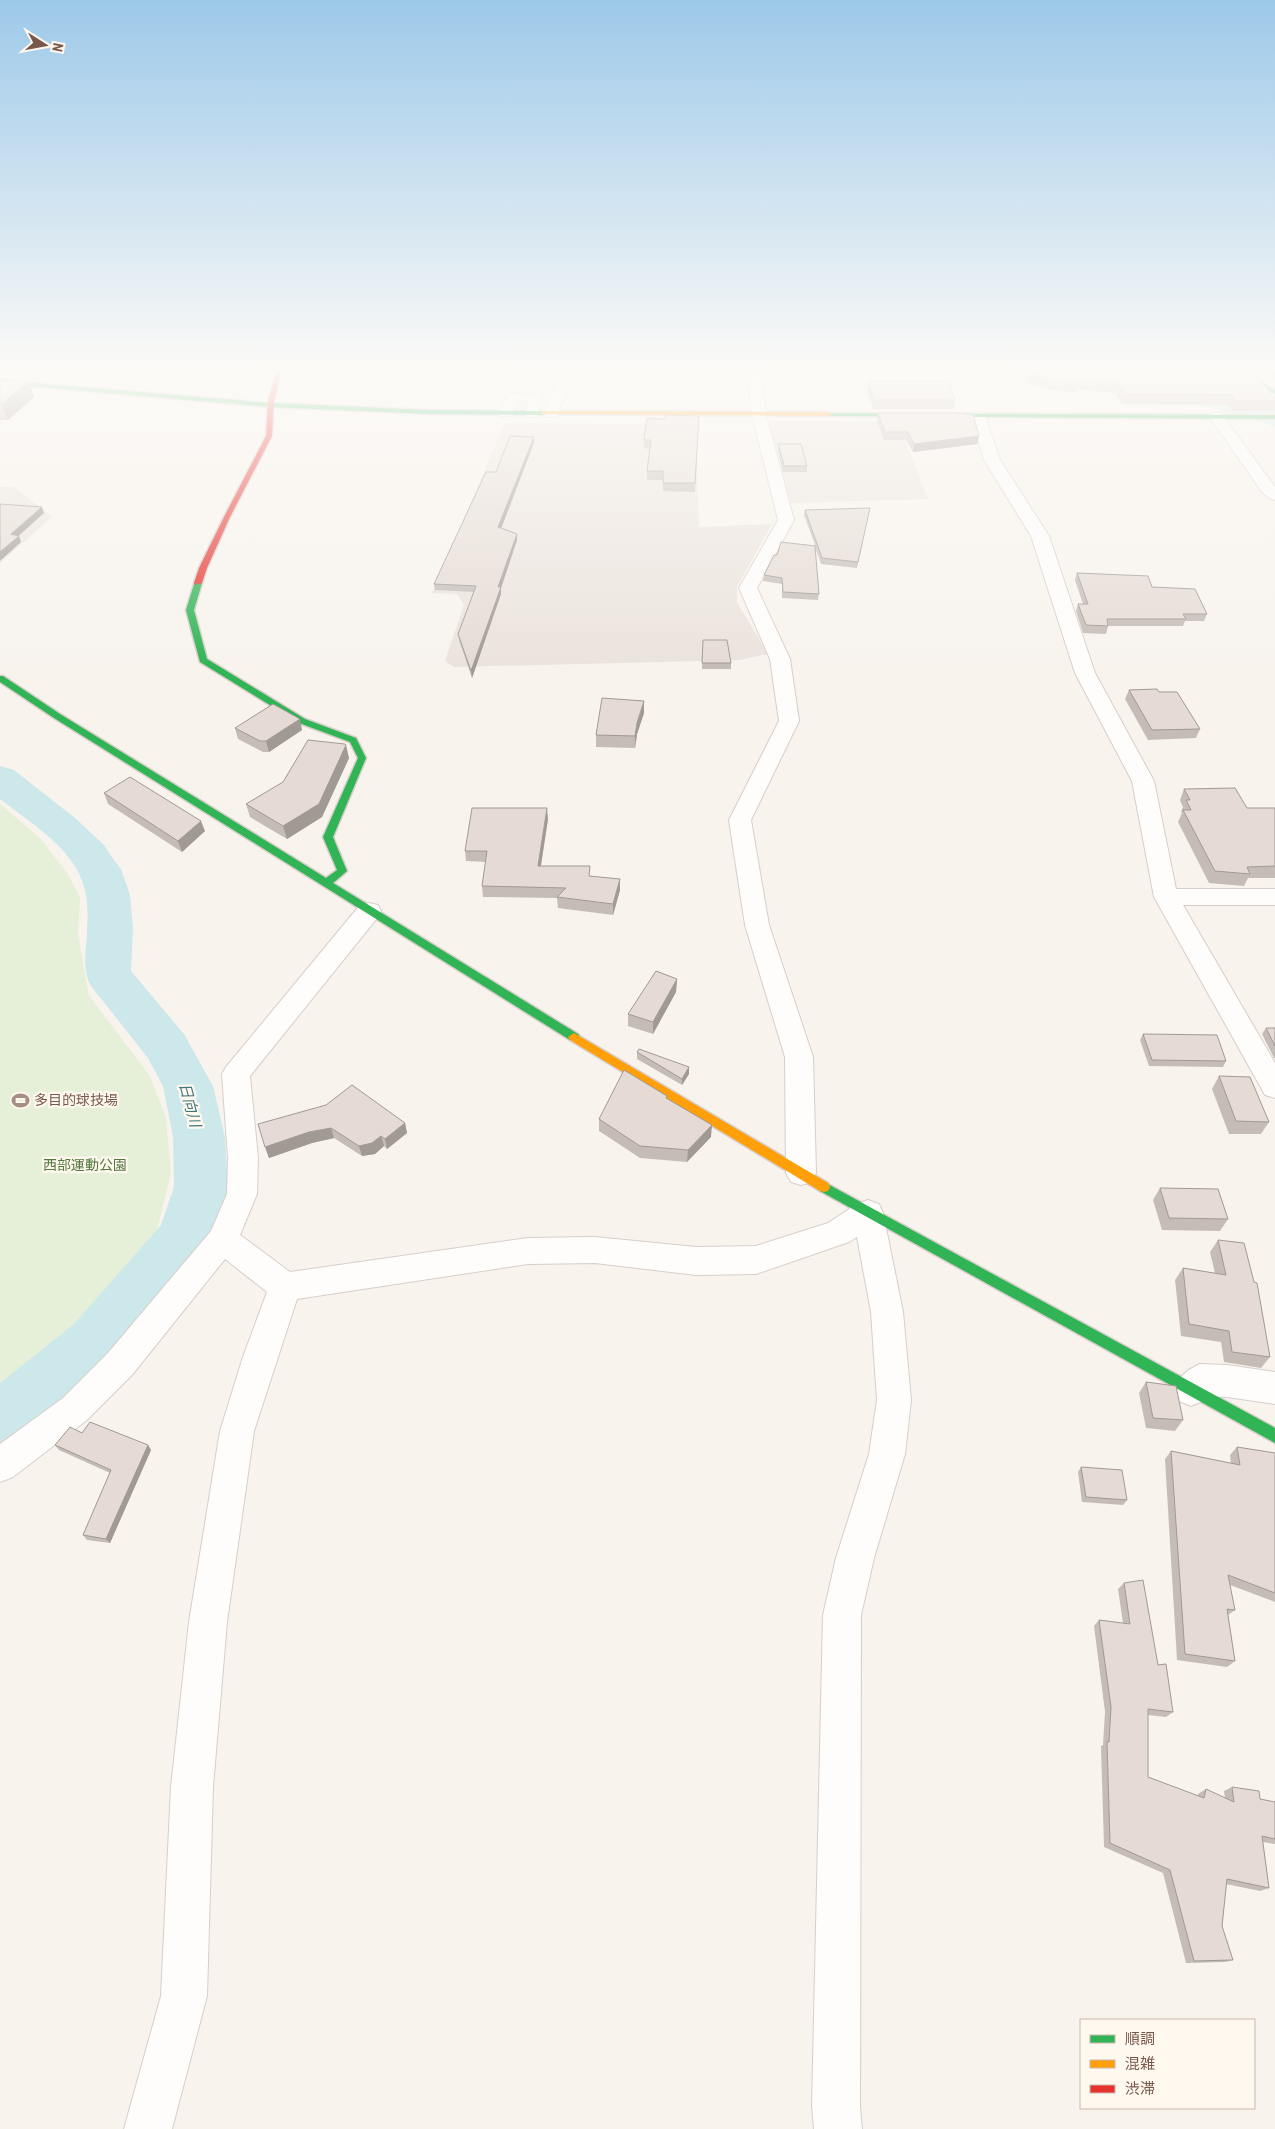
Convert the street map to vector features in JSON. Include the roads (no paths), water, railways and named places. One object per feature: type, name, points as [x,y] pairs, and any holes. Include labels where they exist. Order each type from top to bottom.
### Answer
[{"type":"street","points":[[252,469],[203,568],[190,610],[203,660],[302,721],[354,740],[362,758],[328,837],[342,871],[327,882]]},
{"type":"street","points":[[773,469],[786,520],[748,588],[780,659],[789,721],[740,820],[757,925],[799,1057],[801,1173]]},
{"type":"street","points":[[998,469],[1040,536],[1085,673],[1143,780],[1166,897],[1275,1087]]},
{"type":"street","points":[[1256,469],[1268,489],[1275,495]]},
{"type":"street","points":[[0,678],[66,721],[327,882],[369,911],[494,989],[801,1173],[868,1212],[1275,1436]]},
{"type":"street","points":[[1166,897],[1275,897]]},
{"type":"street","points":[[0,1465],[75,1409],[120,1364],[223,1239],[242,1194],[243,1158],[236,1074],[369,911]]},
{"type":"street","points":[[223,1239],[285,1287],[528,1251],[595,1250],[696,1261],[756,1260],[838,1232],[868,1212]]},
{"type":"street","points":[[838,2129],[836,2096],[842,1616],[855,1558],[887,1454],[894,1400],[887,1312],[868,1212]]},
{"type":"street","points":[[148,2129],[184,1996],[192,1787],[206,1641],[237,1430],[285,1287]]},
{"type":"street","points":[[1191,1390],[1200,1380],[1227,1381],[1275,1388]]},
{"type":"waterway","name":"日向川","points":[[0,778],[75,840],[89,854],[99,869],[106,886],[109,906],[108,974],[167,1047],[188,1086],[199,1137],[201,1187],[185,1237],[95,1343],[0,1422]]},
{"type":"place","name":"多目的球技場","points":[[20,1100]]},
{"type":"park label","name":"西部運動公園","points":[[85,1165]]}]
